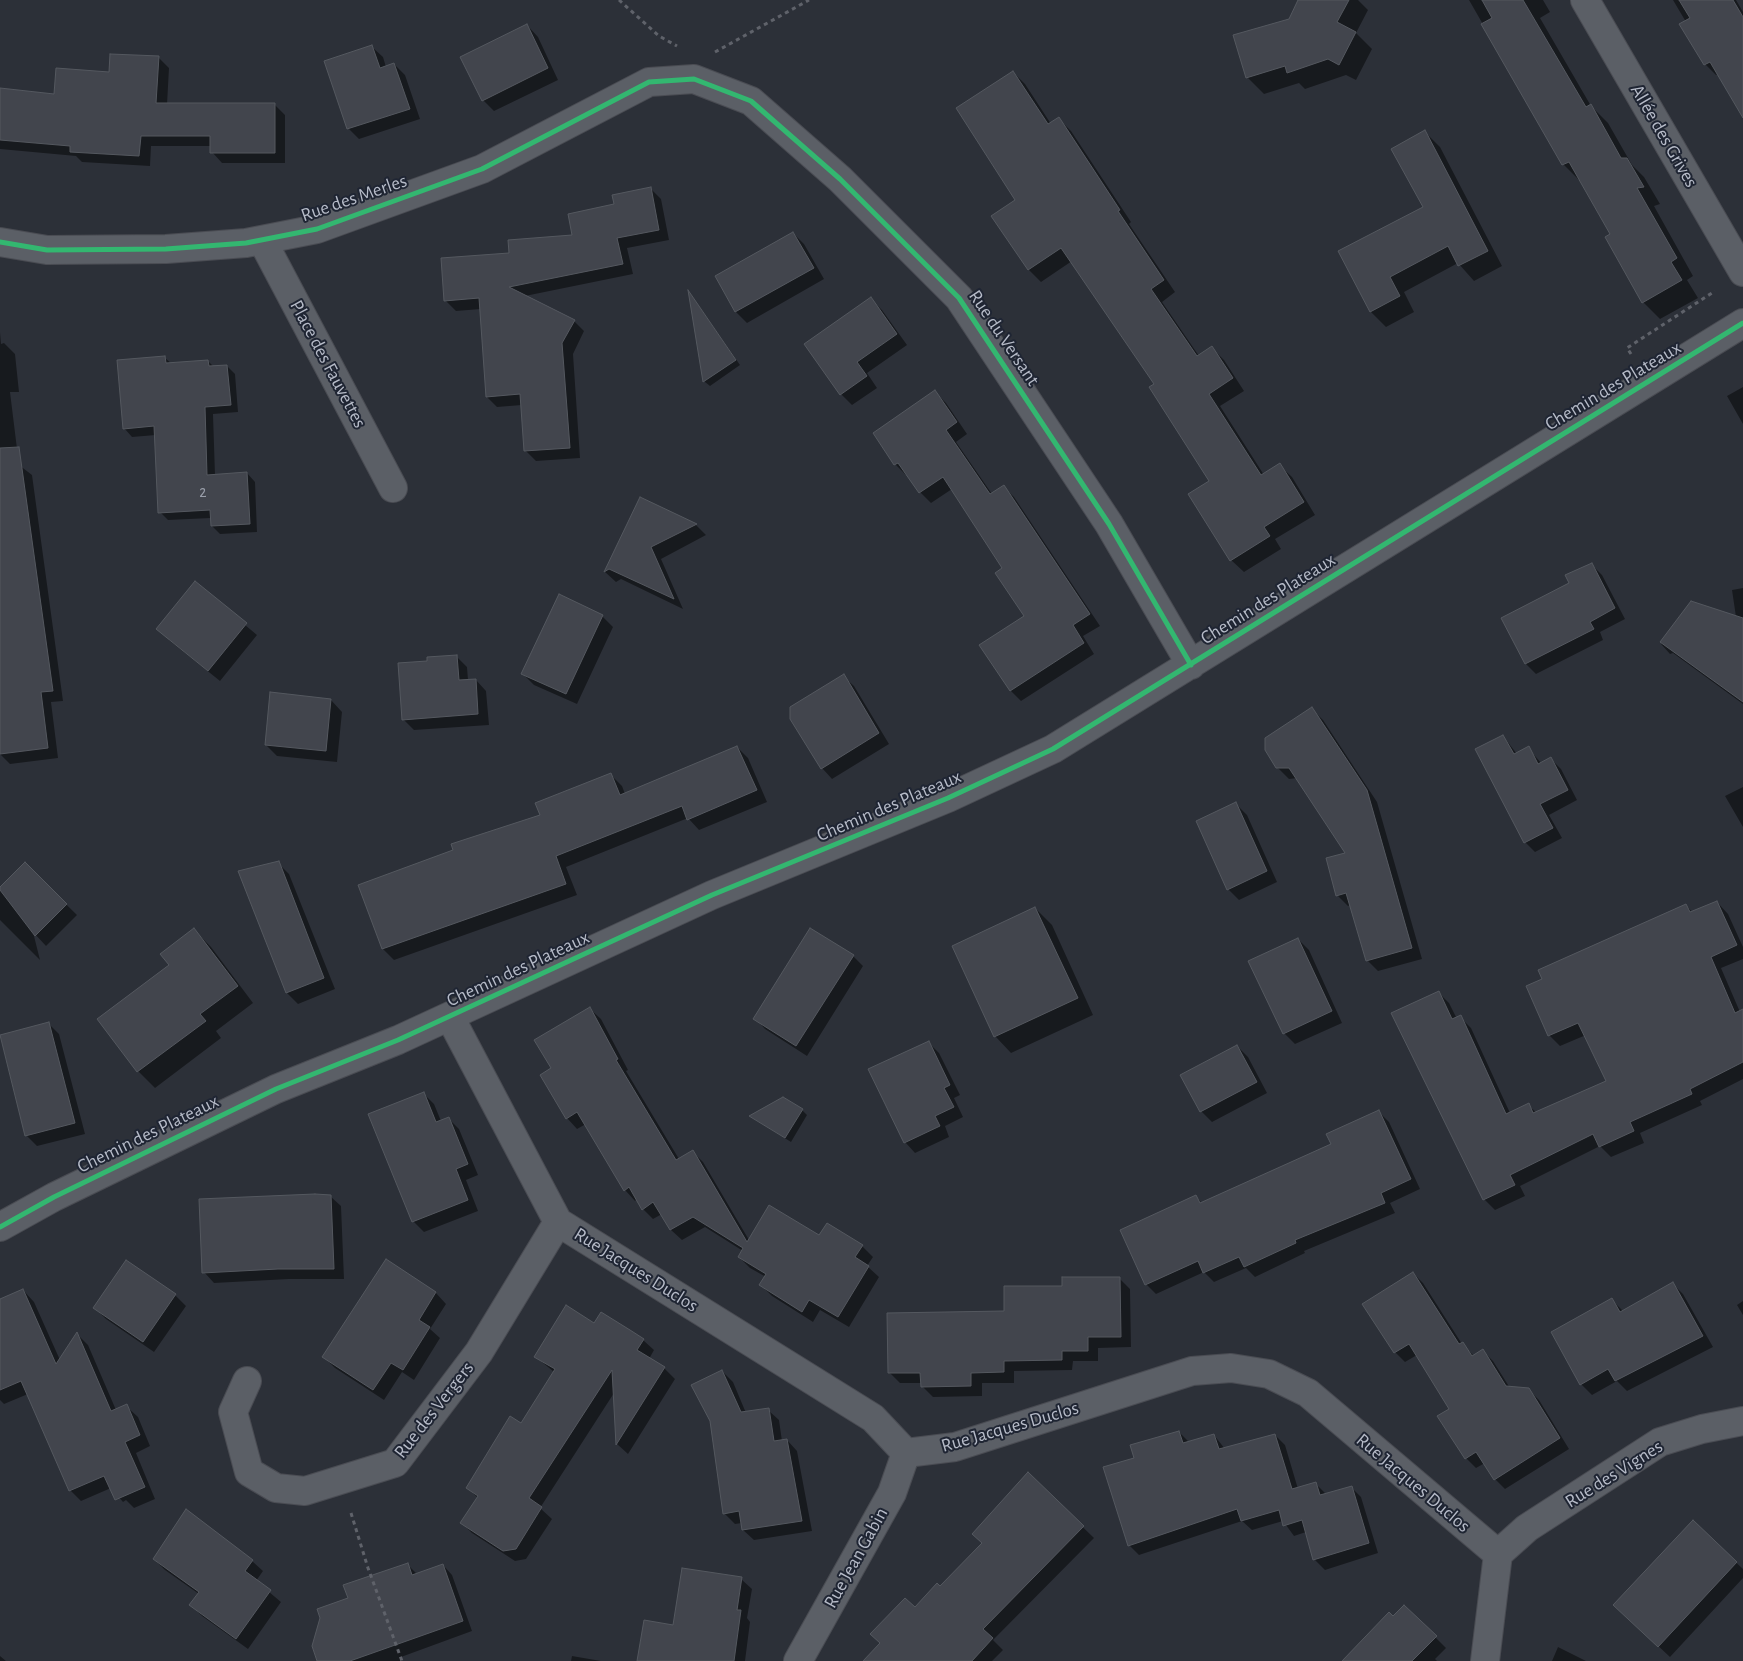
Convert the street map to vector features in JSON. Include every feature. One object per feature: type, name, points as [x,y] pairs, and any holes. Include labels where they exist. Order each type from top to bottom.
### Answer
[{"type":"street","name":"Allée des Grives","points":[[1585,0],[1743,272]]},
{"type":"street","name":"Rue des Merles","points":[[0,242],[46,250],[166,249],[262,240],[318,229],[482,169],[649,82],[694,79]]},
{"type":"street","name":"Rue du Versant","points":[[694,79],[751,101],[840,180],[959,298],[1109,524],[1191,665]]},
{"type":"street","name":"Place des Fauvettes","points":[[262,240],[393,488]]},
{"type":"street","name":"Chemin des Plateaux","points":[[0,1227],[54,1197],[276,1089],[450,1016],[712,895],[948,798],[1053,749],[1191,665],[1424,518],[1743,323]]},
{"type":"street","name":"Rue Jacques Duclos","points":[[450,1016],[558,1222],[873,1418],[906,1453],[955,1447],[1192,1372],[1232,1368],[1269,1374],[1308,1393],[1498,1554]]},
{"type":"street","name":"Rue des Vergers","points":[[247,1381],[233,1412],[249,1472],[276,1488],[304,1491],[395,1463],[479,1352],[558,1222]]},
{"type":"street","name":"Rue des Vignes","points":[[1498,1554],[1528,1528],[1660,1442],[1702,1429],[1743,1420]]},
{"type":"street","name":"Rue Jean Gabin","points":[[798,1661],[892,1493],[906,1453]]},
{"type":"street","points":[[1485,1661],[1498,1554]]},
{"type":"path","points":[[618,0],[659,36],[684,50]]},
{"type":"path","points":[[708,55],[809,0]]},
{"type":"path","points":[[1649,382],[1627,348],[1716,292],[1711,284]]},
{"type":"path","points":[[358,1473],[350,1514],[402,1661]]},
{"type":"building","points":[[1298,0],[1349,0],[1337,22],[1356,32],[1339,65],[1328,59],[1287,73],[1285,66],[1246,78],[1233,35],[1289,19]]},
{"type":"building","points":[[1482,0],[1523,0],[1586,107],[1591,104],[1621,158],[1627,158],[1644,187],[1637,188],[1677,258],[1671,262],[1682,280],[1642,303],[1605,237],[1610,234],[1569,162],[1562,165],[1481,24],[1492,18]]},
{"type":"building","points":[[1679,0],[1733,0],[1743,17],[1743,118],[1710,62],[1704,65],[1679,24],[1690,18]]},
{"type":"building","points":[[527,24],[548,68],[482,101],[460,57]]},
{"type":"building","points":[[372,45],[380,68],[394,63],[410,109],[347,129],[324,61]]},
{"type":"building","points":[[110,54],[159,56],[156,103],[275,103],[275,153],[210,153],[210,136],[141,136],[139,156],[70,152],[70,146],[0,140],[0,88],[54,94],[56,68],[109,72]]},
{"type":"building","points":[[1013,71],[1048,124],[1059,117],[1120,210],[1118,211],[1164,280],[1151,289],[1197,356],[1212,346],[1233,378],[1209,394],[1261,475],[1280,463],[1304,502],[1264,527],[1270,536],[1230,561],[1188,494],[1209,481],[1149,387],[1154,384],[1061,248],[1028,270],[991,216],[1015,200],[956,108]]},
{"type":"building","points":[[1425,130],[1488,251],[1458,266],[1448,246],[1390,277],[1400,296],[1370,312],[1338,251],[1423,207],[1391,149]]},
{"type":"building","points":[[651,187],[659,230],[617,238],[623,264],[509,287],[575,320],[562,343],[570,448],[524,451],[520,394],[486,397],[479,298],[444,301],[441,258],[509,253],[508,240],[572,235],[568,214],[614,204],[612,195]]},
{"type":"building","points":[[793,232],[814,268],[735,312],[715,276]]},
{"type":"building","points":[[688,290],[736,360],[703,382]]},
{"type":"building","points":[[871,297],[897,334],[857,362],[867,376],[840,395],[804,344]]},
{"type":"building","points":[[165,356],[166,363],[208,360],[209,366],[227,365],[231,405],[205,407],[207,475],[247,472],[250,524],[211,526],[210,510],[158,513],[154,426],[123,429],[117,360]]},
{"type":"building","points":[[935,390],[957,422],[946,430],[990,494],[1004,485],[1090,614],[1073,625],[1084,643],[1010,691],[979,645],[1024,616],[995,573],[1002,568],[943,477],[919,493],[898,463],[894,465],[873,433]]},
{"type":"building","points":[[19,447],[53,691],[41,692],[48,748],[0,754],[0,448]]},
{"type":"building","points":[[640,497],[697,524],[651,547],[674,599],[609,569],[604,572]]},
{"type":"building","points":[[1592,563],[1615,608],[1590,622],[1594,629],[1525,664],[1501,618],[1569,583],[1565,575]]},
{"type":"building","points":[[195,581],[247,623],[208,671],[156,629]]},
{"type":"building","points":[[559,594],[603,615],[566,694],[521,674]]},
{"type":"building","points":[[1691,601],[1743,618],[1743,702],[1660,642]]},
{"type":"building","points":[[457,655],[459,680],[476,679],[478,714],[402,720],[398,663],[427,661],[427,657]]},
{"type":"building","points":[[844,674],[879,733],[821,769],[790,719],[790,707]]},
{"type":"building","points":[[270,692],[331,699],[326,751],[265,745]]},
{"type":"building","points":[[1312,707],[1367,790],[1412,948],[1366,961],[1346,893],[1336,896],[1326,858],[1345,853],[1289,768],[1276,768],[1265,750],[1265,738]]},
{"type":"building","points":[[1503,735],[1514,754],[1529,746],[1538,764],[1551,757],[1568,790],[1540,804],[1553,828],[1524,843],[1475,749]]},
{"type":"building","points":[[737,746],[757,790],[687,820],[682,806],[556,856],[566,884],[382,949],[358,885],[453,850],[451,844],[540,815],[535,803],[611,773],[620,795]]},
{"type":"building","points":[[1236,802],[1267,871],[1227,890],[1196,821]]},
{"type":"building","points":[[279,861],[324,978],[286,993],[238,871]]},
{"type":"building","points":[[25,862],[67,904],[35,936],[0,890],[0,887]]},
{"type":"building","points":[[1717,901],[1737,945],[1711,957],[1735,1013],[1743,1009],[1743,1062],[1690,1089],[1692,1094],[1630,1122],[1634,1131],[1599,1147],[1593,1134],[1510,1175],[1515,1185],[1483,1200],[1391,1013],[1439,991],[1452,1019],[1461,1015],[1506,1114],[1529,1103],[1533,1113],[1606,1081],[1578,1023],[1548,1036],[1526,986],[1542,979],[1538,970],[1686,904],[1690,912]]},
{"type":"building","points":[[1035,907],[1078,998],[994,1037],[952,946]]},
{"type":"building","points":[[194,928],[238,986],[200,1014],[206,1021],[137,1072],[97,1019],[169,965],[160,954]]},
{"type":"building","points":[[810,928],[854,955],[796,1046],[753,1019]]},
{"type":"building","points":[[1298,938],[1332,1011],[1283,1034],[1248,961]]},
{"type":"building","points":[[590,1007],[618,1059],[616,1060],[676,1160],[693,1150],[747,1242],[769,1205],[819,1235],[827,1223],[863,1245],[855,1257],[869,1266],[838,1317],[809,1300],[802,1312],[759,1285],[766,1274],[738,1257],[743,1248],[693,1217],[670,1230],[653,1202],[642,1210],[629,1187],[624,1191],[577,1112],[566,1119],[540,1075],[551,1068],[534,1040]]},
{"type":"building","points":[[49,1022],[75,1123],[25,1136],[0,1035]]},
{"type":"building","points":[[929,1041],[950,1085],[944,1088],[954,1107],[935,1116],[940,1126],[904,1143],[868,1069]]},
{"type":"building","points":[[1237,1045],[1257,1082],[1200,1112],[1180,1075]]},
{"type":"building","points":[[424,1092],[436,1122],[449,1117],[468,1164],[456,1169],[468,1200],[412,1222],[368,1114]]},
{"type":"building","points":[[783,1097],[803,1109],[785,1138],[749,1116]]},
{"type":"building","points":[[1379,1110],[1411,1179],[1381,1193],[1385,1203],[1295,1240],[1296,1243],[1244,1267],[1239,1257],[1203,1273],[1198,1261],[1145,1285],[1120,1230],[1196,1195],[1200,1203],[1331,1144],[1326,1134]]},
{"type":"building","points":[[331,1195],[334,1269],[278,1269],[202,1273],[199,1199]]},
{"type":"building","points":[[386,1259],[436,1292],[419,1320],[430,1327],[403,1370],[391,1363],[373,1390],[322,1357]]},
{"type":"building","points":[[126,1260],[176,1294],[143,1342],[93,1308]]},
{"type":"building","points":[[1413,1272],[1459,1344],[1463,1342],[1472,1356],[1483,1349],[1506,1386],[1529,1388],[1560,1438],[1494,1480],[1476,1452],[1465,1459],[1437,1416],[1449,1409],[1409,1344],[1394,1353],[1362,1304]]},
{"type":"building","points":[[1062,1277],[1120,1277],[1121,1337],[1088,1337],[1088,1351],[1062,1351],[1062,1360],[1004,1361],[1004,1372],[971,1373],[971,1386],[921,1387],[920,1373],[888,1373],[887,1313],[1004,1311],[1004,1286],[1062,1286]]},
{"type":"building","points":[[1673,1282],[1703,1336],[1615,1381],[1608,1369],[1580,1385],[1551,1332],[1612,1298],[1620,1312]]},
{"type":"building","points":[[23,1289],[56,1364],[77,1332],[111,1411],[127,1404],[140,1435],[125,1442],[145,1487],[115,1500],[104,1476],[69,1491],[21,1381],[0,1390],[0,1299]]},
{"type":"building","points":[[566,1305],[594,1323],[601,1312],[630,1330],[644,1339],[637,1350],[665,1367],[616,1445],[612,1370],[529,1498],[542,1507],[516,1549],[503,1551],[460,1523],[478,1496],[466,1488],[510,1416],[521,1423],[555,1369],[534,1357]]},
{"type":"building","points":[[722,1370],[741,1412],[769,1408],[774,1441],[787,1439],[802,1521],[742,1530],[739,1511],[723,1514],[710,1421],[691,1385]]},
{"type":"building","points":[[1179,1431],[1183,1443],[1214,1434],[1219,1449],[1275,1434],[1292,1489],[1316,1482],[1320,1495],[1352,1486],[1369,1543],[1313,1560],[1302,1520],[1283,1526],[1279,1510],[1241,1521],[1237,1509],[1128,1546],[1103,1467],[1134,1458],[1130,1445]]},
{"type":"building","points":[[1028,1472],[1084,1526],[983,1629],[993,1638],[972,1661],[863,1661],[880,1643],[870,1634],[905,1598],[915,1607],[937,1583],[940,1586],[982,1543],[972,1534]]},
{"type":"building","points":[[186,1509],[253,1560],[245,1571],[271,1590],[236,1639],[189,1605],[199,1592],[153,1559]]},
{"type":"building","points":[[1693,1520],[1737,1562],[1658,1647],[1613,1605]]},
{"type":"building","points":[[408,1563],[412,1575],[443,1564],[463,1621],[350,1661],[317,1661],[312,1646],[320,1618],[317,1609],[348,1598],[343,1585]]},
{"type":"building","points":[[682,1568],[742,1577],[737,1610],[741,1610],[734,1661],[637,1661],[644,1620],[673,1625]]},
{"type":"building","points":[[1404,1605],[1437,1636],[1412,1661],[1342,1661],[1389,1612],[1393,1616]]},
{"type":"cycle path","points":[[0,242],[47,250],[166,249],[246,243],[317,229],[482,169],[649,82],[694,79],[751,101],[840,179],[959,298],[1109,524],[1191,665]]},
{"type":"cycle path","points":[[0,1227],[54,1197],[276,1089],[398,1040],[712,895],[948,798],[1053,749],[1743,323]]}]
